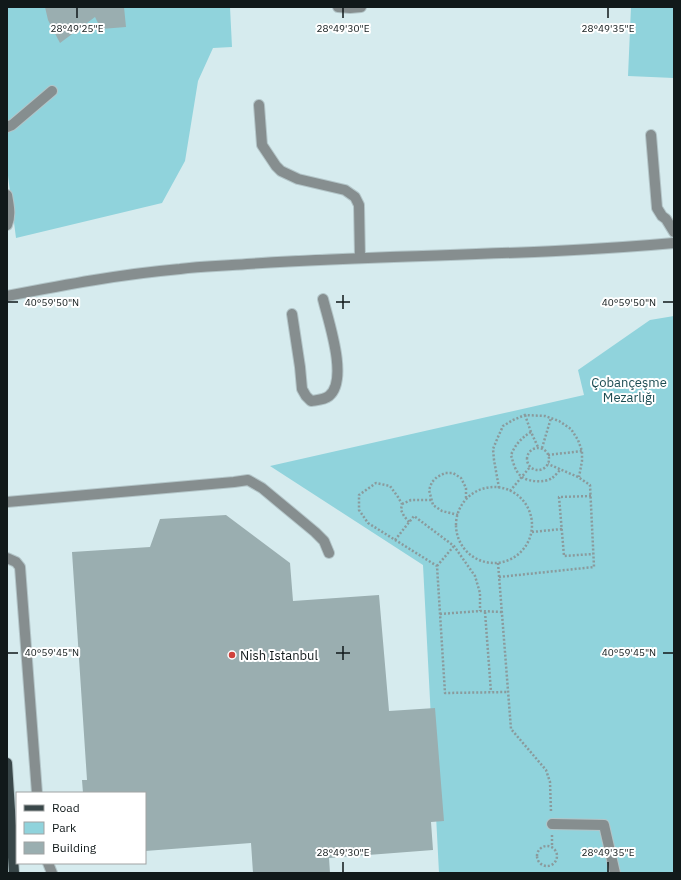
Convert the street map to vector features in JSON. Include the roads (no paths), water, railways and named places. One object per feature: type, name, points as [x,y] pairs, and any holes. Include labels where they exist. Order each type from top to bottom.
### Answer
[{"type":"main road","points":[[7,764],[15,860],[14,873]]},
{"type":"street","points":[[338,7],[360,7]]},
{"type":"street","points":[[7,127],[12,125],[52,91]]},
{"type":"street","points":[[259,105],[262,145],[281,172],[345,190],[356,198],[359,205],[360,258]]},
{"type":"street","points":[[651,135],[657,208],[674,232]]},
{"type":"street","points":[[7,196],[10,211],[7,225]]},
{"type":"street","points":[[7,296],[87,281],[180,269],[298,260],[520,252],[674,244]]},
{"type":"street","points":[[292,314],[302,389],[311,401],[321,400],[329,396],[334,389],[338,372],[331,328],[323,299]]},
{"type":"street","points":[[7,502],[248,480],[262,488],[315,532],[324,541],[329,552]]},
{"type":"street","points":[[7,558],[16,562],[20,567],[37,792]]},
{"type":"street","points":[[552,824],[604,825],[615,873]]},
{"type":"place","name":"Nish Istanbul","points":[[232,655]]},
{"type":"park label","name":"Çobançeşme Mezarlığı","points":[[629,390]]}]
